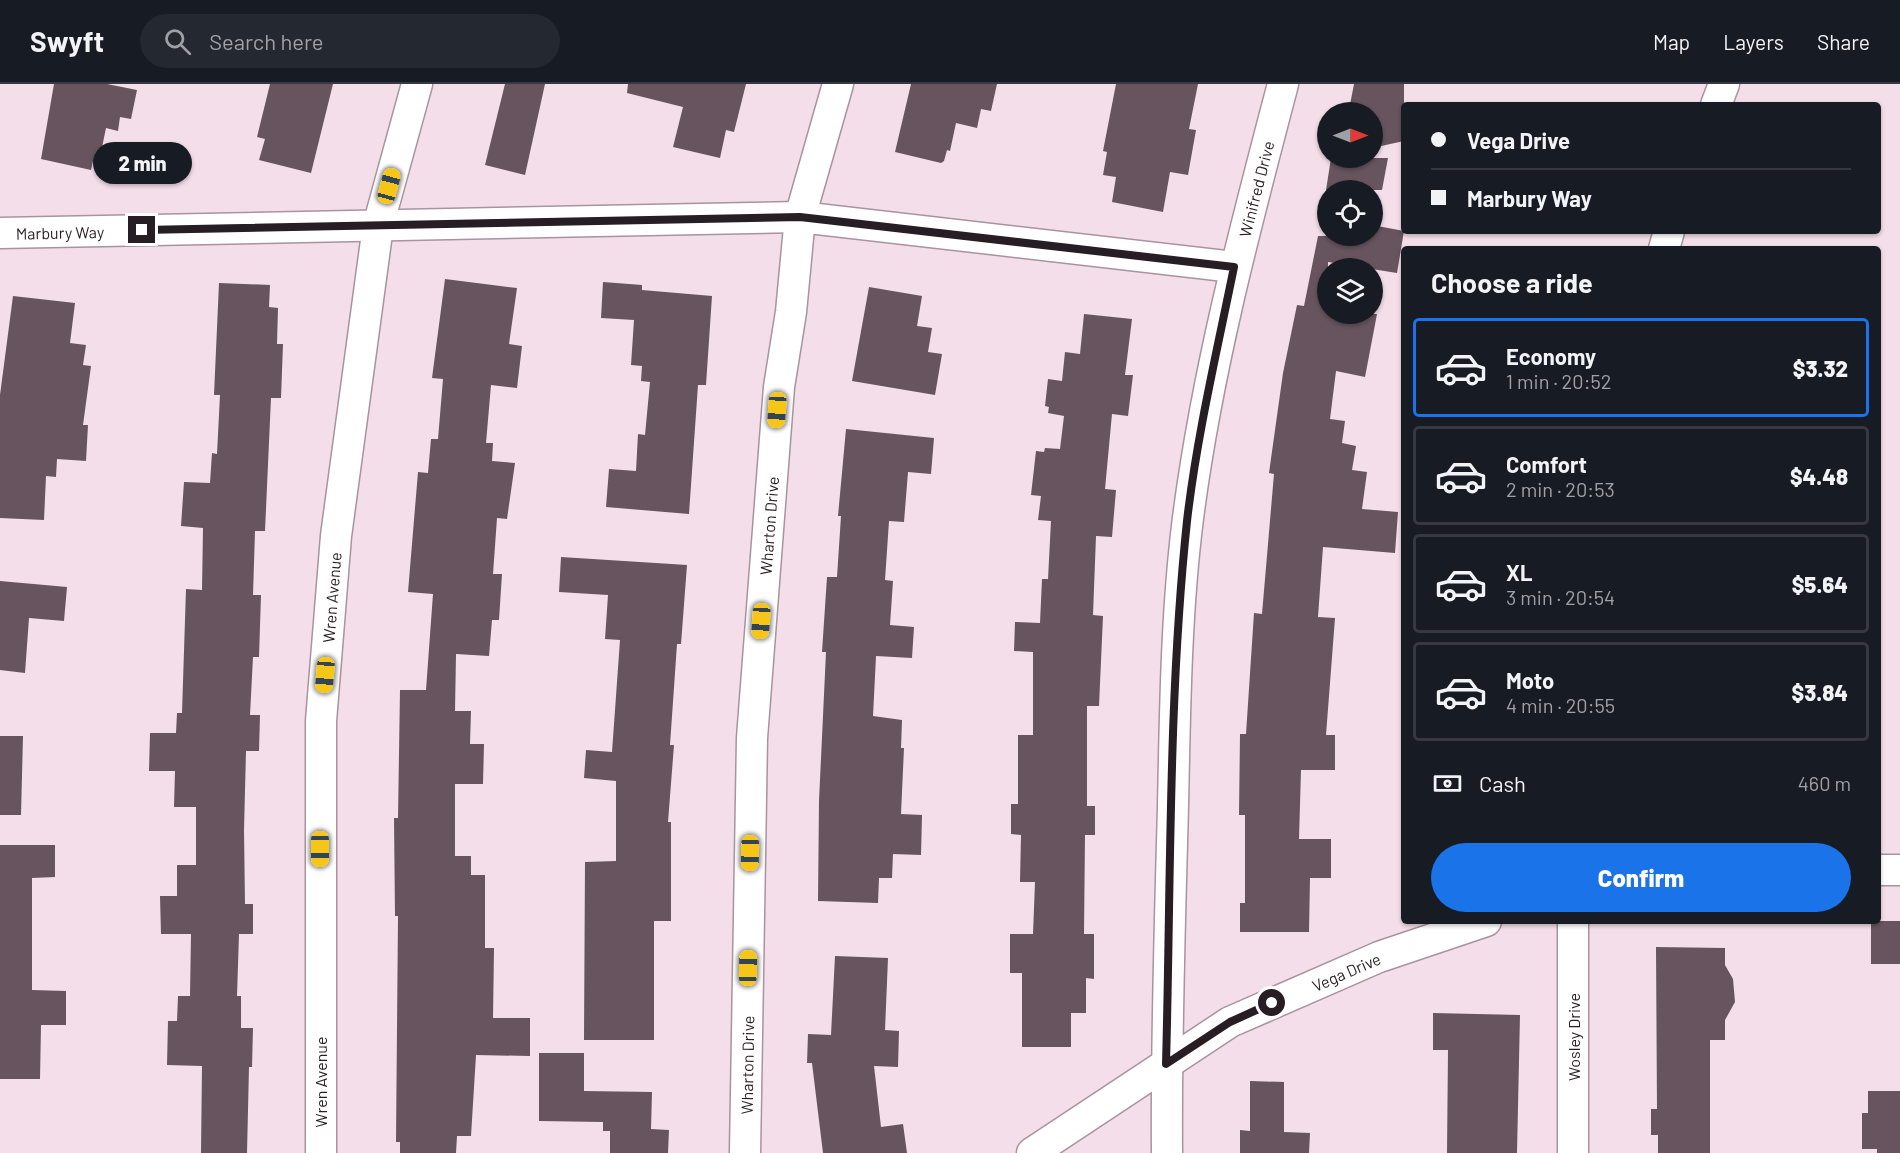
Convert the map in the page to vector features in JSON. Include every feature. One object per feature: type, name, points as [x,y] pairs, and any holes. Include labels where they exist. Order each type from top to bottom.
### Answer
[{"type":"street","name":"Wren Avenue","points":[[321,1153],[321,722],[336,536],[378,226],[417,84]]},
{"type":"street","name":"Wharton Drive","points":[[745,1153],[752,738],[779,387],[800,217],[838,84]]},
{"type":"street","name":"Winifred Drive","points":[[1167,1153],[1166,1064],[1177,651],[1188,519],[1209,386],[1234,267],[1283,84]]},
{"type":"street","points":[[1717,102],[1724,84]]},
{"type":"street","name":"Marbury Way","points":[[0,233],[800,217],[1234,267]]},
{"type":"street","points":[[1881,870],[1900,870]]},
{"type":"street","name":"Vega Drive","points":[[1032,1153],[1230,1022],[1378,957],[1477,924]]},
{"type":"street","name":"Wosley Drive","points":[[1573,924],[1573,1153]]},
{"type":"building","points":[[54,84],[107,84],[137,90],[131,119],[120,117],[118,131],[106,128],[99,162],[93,161],[91,170],[41,159]]},
{"type":"building","points":[[270,84],[333,84],[311,173],[259,160],[265,139],[257,137]]},
{"type":"building","points":[[505,84],[545,84],[525,175],[485,165]]},
{"type":"building","points":[[628,84],[746,84],[734,132],[726,130],[720,158],[673,147],[683,107],[627,93]]},
{"type":"building","points":[[911,84],[997,84],[991,111],[981,109],[977,128],[956,123],[950,151],[947,150],[944,161],[941,163],[895,152]]},
{"type":"building","points":[[1116,84],[1198,84],[1189,129],[1196,130],[1188,175],[1170,172],[1163,212],[1112,202],[1116,177],[1103,175],[1107,152],[1103,151]]},
{"type":"building","points":[[1354,84],[1404,84],[1404,102],[1401,102],[1401,142],[1383,146],[1383,102],[1351,102]]},
{"type":"building","points":[[1383,158],[1388,158],[1383,185],[1383,180],[1328,180],[1329,168],[1383,168]]},
{"type":"building","points":[[1383,227],[1401,230],[1401,234],[1404,234],[1397,273],[1383,271],[1383,258],[1317,258],[1317,324],[1375,324],[1365,377],[1336,371],[1330,419],[1345,421],[1342,443],[1356,446],[1352,470],[1367,472],[1362,509],[1398,512],[1395,553],[1323,547],[1318,617],[1335,618],[1326,735],[1335,735],[1335,770],[1301,770],[1299,839],[1331,839],[1331,878],[1310,878],[1309,932],[1240,932],[1240,903],[1245,903],[1245,815],[1239,815],[1240,734],[1246,734],[1254,613],[1262,614],[1274,474],[1269,473],[1283,373],[1297,305],[1304,306],[1317,241],[1317,246],[1383,246]]},
{"type":"building","points":[[445,279],[517,288],[509,344],[522,346],[517,388],[491,385],[486,443],[493,443],[492,461],[515,463],[507,519],[497,518],[493,574],[502,574],[499,620],[492,620],[489,656],[456,654],[455,711],[471,711],[470,744],[484,744],[483,784],[455,784],[455,856],[471,856],[471,875],[485,875],[485,948],[494,948],[493,1018],[530,1018],[530,1056],[476,1055],[471,1136],[457,1136],[456,1153],[400,1153],[400,1142],[396,1142],[398,916],[395,916],[394,818],[398,818],[400,690],[426,690],[433,594],[408,592],[418,472],[428,473],[431,439],[438,439],[443,379],[432,378]]},
{"type":"building","points":[[603,282],[642,285],[642,290],[712,296],[706,385],[698,385],[689,514],[606,507],[609,469],[636,471],[638,434],[645,435],[650,382],[641,381],[642,366],[631,365],[634,320],[601,318]]},
{"type":"building","points":[[219,283],[270,285],[269,307],[278,308],[277,344],[283,344],[281,398],[271,398],[265,531],[255,531],[253,595],[261,595],[259,657],[253,657],[250,715],[260,715],[259,751],[246,751],[244,830],[245,904],[253,904],[253,934],[239,934],[237,996],[241,996],[241,1028],[253,1028],[252,1067],[249,1067],[247,1153],[201,1153],[202,1066],[167,1065],[168,1021],[177,1021],[178,996],[190,996],[191,934],[161,934],[160,896],[177,896],[177,865],[196,865],[196,807],[174,807],[175,771],[149,771],[150,733],[176,733],[177,713],[182,713],[186,589],[202,590],[203,528],[181,526],[184,482],[210,483],[212,453],[217,454],[220,395],[214,395]]},
{"type":"building","points":[[869,287],[922,296],[917,326],[932,328],[928,352],[942,354],[935,395],[852,381]]},
{"type":"building","points":[[13,296],[75,303],[70,343],[86,345],[83,365],[91,366],[83,425],[88,425],[86,461],[57,459],[56,477],[46,476],[44,520],[0,518],[0,395]]},
{"type":"building","points":[[1084,314],[1132,319],[1125,375],[1133,375],[1128,416],[1112,414],[1105,489],[1116,490],[1112,537],[1096,536],[1093,615],[1103,616],[1099,706],[1087,706],[1087,806],[1095,806],[1095,835],[1085,835],[1084,934],[1094,934],[1094,979],[1086,978],[1086,1013],[1071,1013],[1071,1047],[1022,1047],[1022,973],[1010,973],[1010,934],[1033,934],[1035,882],[1020,882],[1021,835],[1011,834],[1011,804],[1018,804],[1018,735],[1033,735],[1033,652],[1014,651],[1015,622],[1040,623],[1042,579],[1048,579],[1051,521],[1038,520],[1041,496],[1031,495],[1036,451],[1044,452],[1045,448],[1060,449],[1064,416],[1048,413],[1049,407],[1045,406],[1048,379],[1062,381],[1065,352],[1080,354]]},
{"type":"building","points":[[846,429],[934,438],[931,474],[908,472],[904,522],[889,521],[885,580],[893,581],[890,625],[914,627],[912,658],[876,656],[873,716],[902,720],[901,748],[904,748],[901,814],[922,815],[921,855],[893,854],[892,878],[879,878],[878,903],[818,901],[819,801],[826,652],[822,652],[827,577],[837,577],[841,516],[838,516]]},
{"type":"building","points":[[561,557],[687,565],[681,644],[677,644],[670,745],[674,745],[668,822],[671,822],[671,921],[654,921],[654,1040],[584,1040],[585,862],[616,861],[616,781],[584,778],[586,750],[612,752],[620,640],[605,639],[608,595],[559,592]]},
{"type":"building","points":[[0,581],[67,587],[64,621],[29,618],[25,673],[0,670]]},
{"type":"building","points":[[0,736],[23,736],[21,815],[0,815]]},
{"type":"building","points":[[0,845],[55,845],[55,877],[32,878],[32,990],[66,991],[66,1025],[41,1025],[40,1079],[0,1079]]},
{"type":"building","points":[[1881,921],[1900,921],[1900,964],[1871,964],[1871,924],[1881,924]]},
{"type":"building","points":[[1656,947],[1725,948],[1725,965],[1733,979],[1735,1002],[1725,1020],[1725,1040],[1710,1040],[1710,1153],[1658,1153],[1658,1135],[1651,1135],[1651,1109],[1657,1109]]},
{"type":"building","points":[[835,956],[888,958],[885,1030],[899,1031],[898,1067],[874,1066],[881,1127],[903,1124],[907,1153],[823,1153],[812,1063],[807,1063],[808,1034],[831,1035]]},
{"type":"building","points":[[1433,1013],[1520,1015],[1517,1153],[1447,1153],[1448,1050],[1433,1050]]},
{"type":"building","points":[[539,1053],[584,1053],[584,1091],[652,1092],[651,1129],[669,1130],[668,1153],[610,1153],[610,1131],[603,1131],[603,1122],[539,1121]]},
{"type":"building","points":[[1250,1081],[1284,1082],[1284,1132],[1310,1133],[1309,1153],[1240,1153],[1240,1130],[1250,1131]]},
{"type":"building","points":[[1868,1091],[1900,1091],[1900,1153],[1877,1153],[1877,1149],[1862,1149],[1862,1113],[1868,1113]]},
{"type":"route","points":[[142,230],[800,217],[1234,267],[1209,386],[1188,519],[1177,651],[1166,1064],[1230,1022],[1272,1003]]}]
